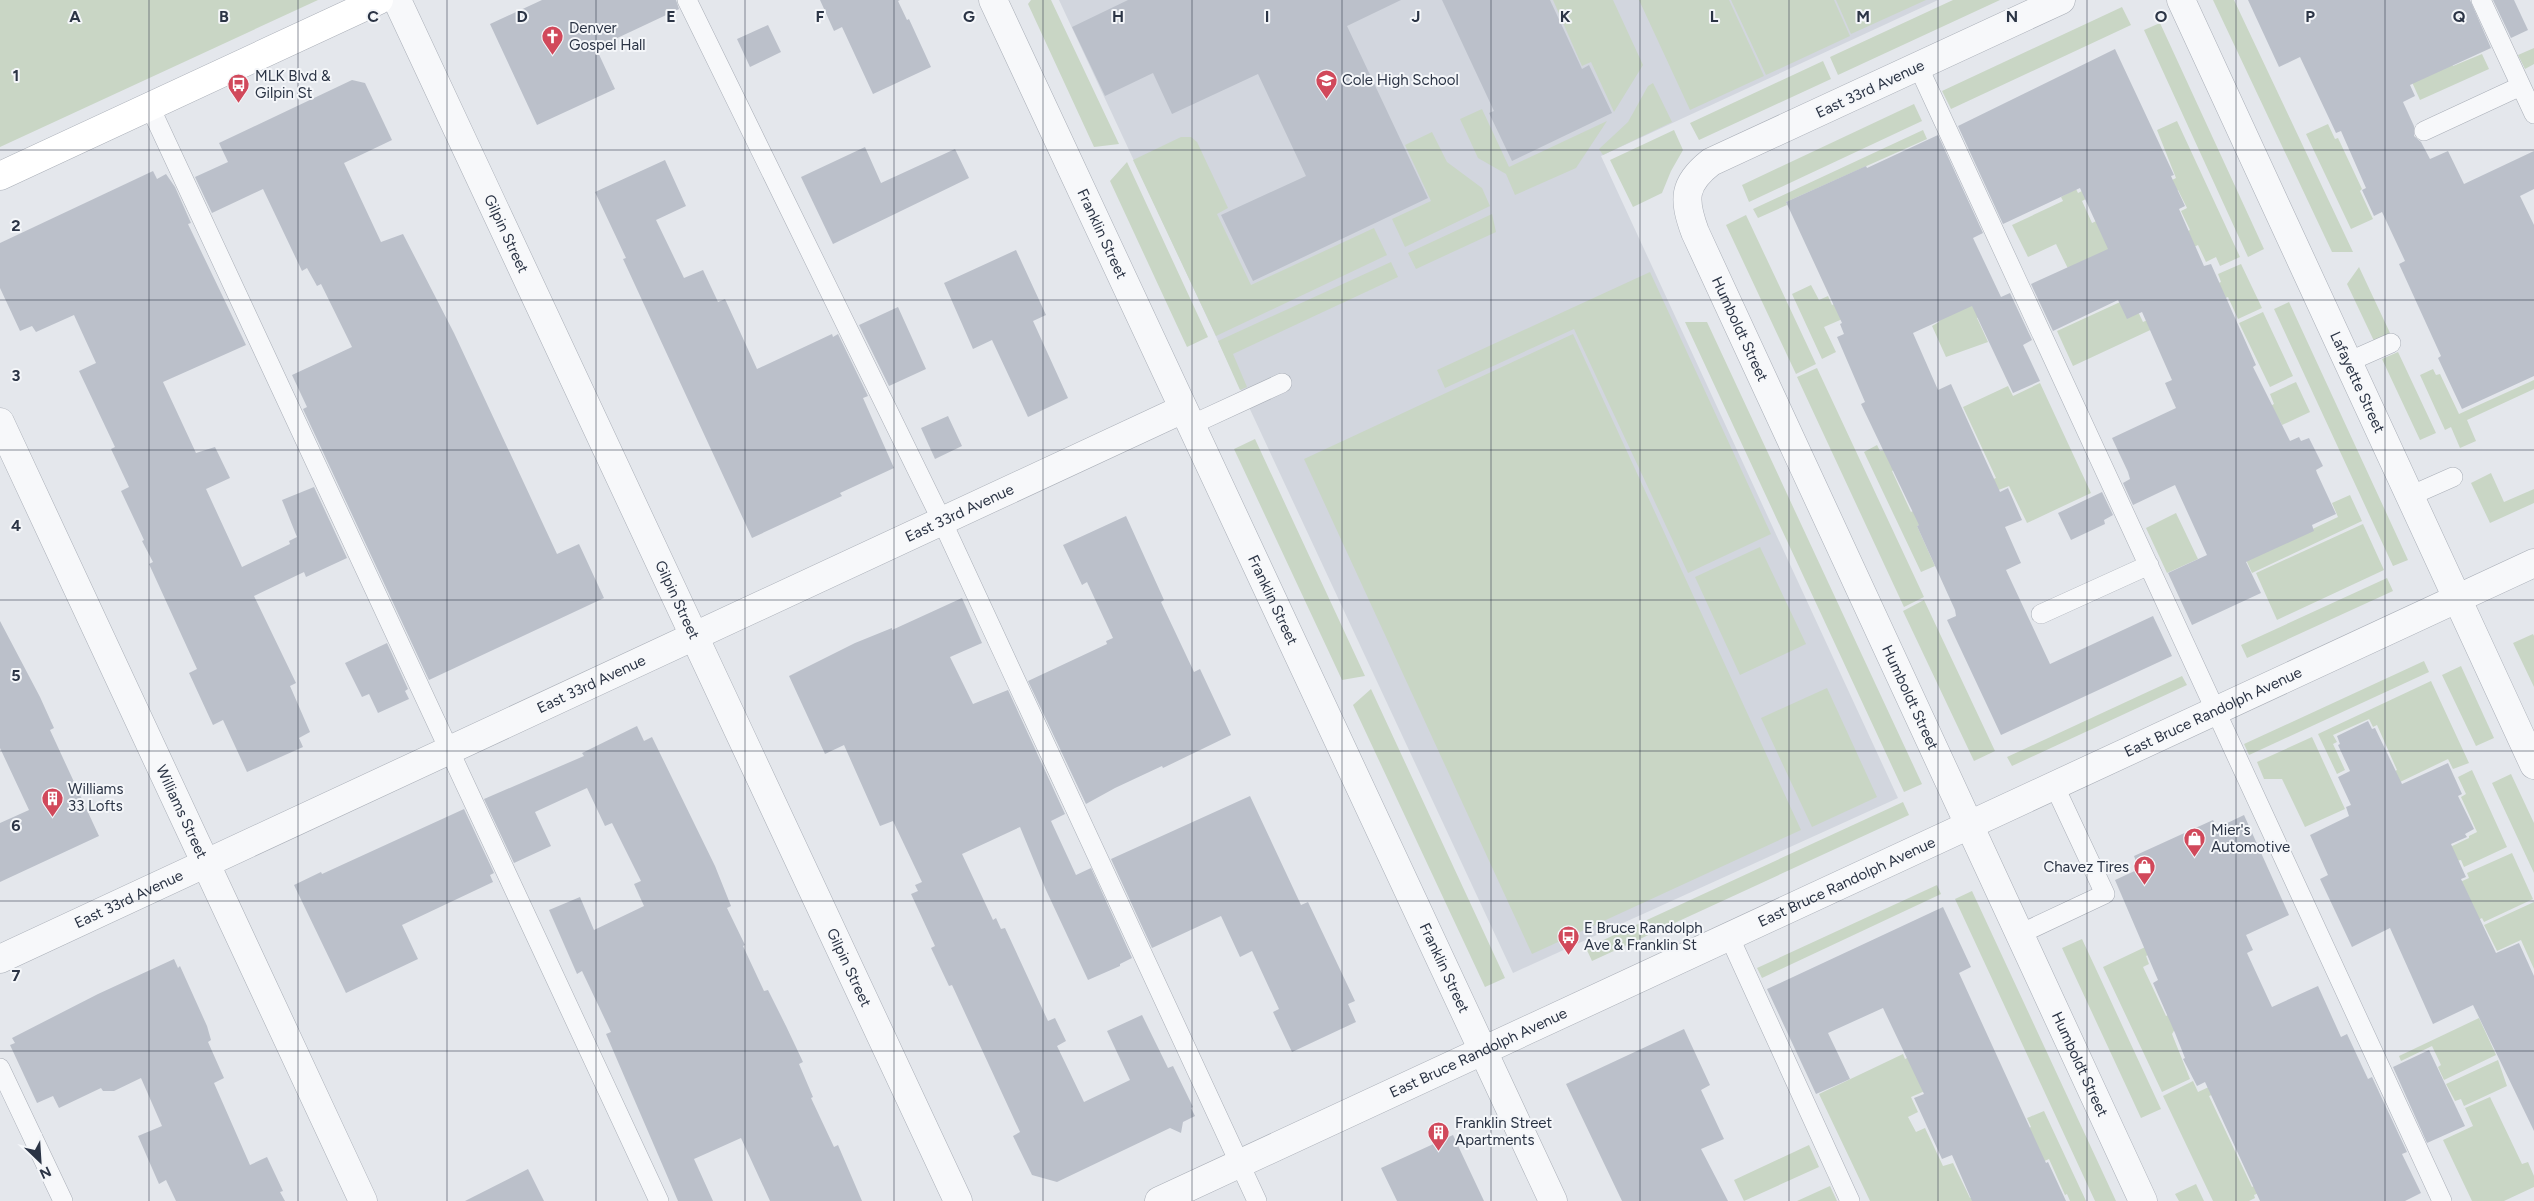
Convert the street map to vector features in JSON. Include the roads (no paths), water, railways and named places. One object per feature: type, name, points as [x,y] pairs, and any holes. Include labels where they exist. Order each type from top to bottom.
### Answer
[{"type":"main road","points":[[0,176],[379,0]]},
{"type":"street","name":"Gilpin Street","points":[[397,0],[958,1201]]},
{"type":"street","name":"Franklin Street","points":[[993,0],[1553,1201]]},
{"type":"street","name":"East 33rd Avenue","points":[[1688,189],[1692,180],[1711,162],[2061,0]]},
{"type":"street","name":"Lafayette Street","points":[[2181,0],[2534,765]]},
{"type":"street","name":"Humboldt Street","points":[[1688,189],[1689,214],[1695,232],[2143,1201]]},
{"type":"street","name":"East 33rd Avenue","points":[[0,959],[942,521],[1187,417]]},
{"type":"street","name":"Williams Street","points":[[0,422],[363,1201]]},
{"type":"street","name":"East Bruce Randolph Avenue","points":[[1159,1201],[2534,563]]},
{"type":"lane","points":[[687,0],[942,521],[1257,1201]]},
{"type":"lane","points":[[2482,0],[2534,114]]},
{"type":"lane","points":[[1918,66],[2442,1201]]},
{"type":"lane","points":[[2424,131],[2521,86]]},
{"type":"lane","points":[[150,107],[659,1201]]},
{"type":"lane","points":[[2348,362],[2391,342]]},
{"type":"lane","points":[[1187,417],[1282,384]]},
{"type":"lane","points":[[2410,496],[2453,476]]},
{"type":"lane","points":[[2042,614],[2149,565]]},
{"type":"lane","points":[[2020,934],[2105,894],[2054,786]]},
{"type":"lane","points":[[1729,936],[1850,1201]]},
{"type":"lane","points":[[0,1068],[63,1201]]},
{"type":"place","name":"Denver Gospel Hall","points":[[553,56]]},
{"type":"place","name":"Cole High School","points":[[1326,99]]},
{"type":"place","name":"MLK Blvd & Gilpin St","points":[[239,104]]},
{"type":"place","name":"Williams 33 Lofts","points":[[52,817]]},
{"type":"place","name":"Mier's Automotive","points":[[2195,858]]},
{"type":"place","name":"Chavez Tires","points":[[2145,886]]},
{"type":"place","name":"E Bruce Randolph Ave & Franklin St","points":[[1568,956]]},
{"type":"place","name":"Franklin Street Apartments","points":[[1439,1151]]}]
